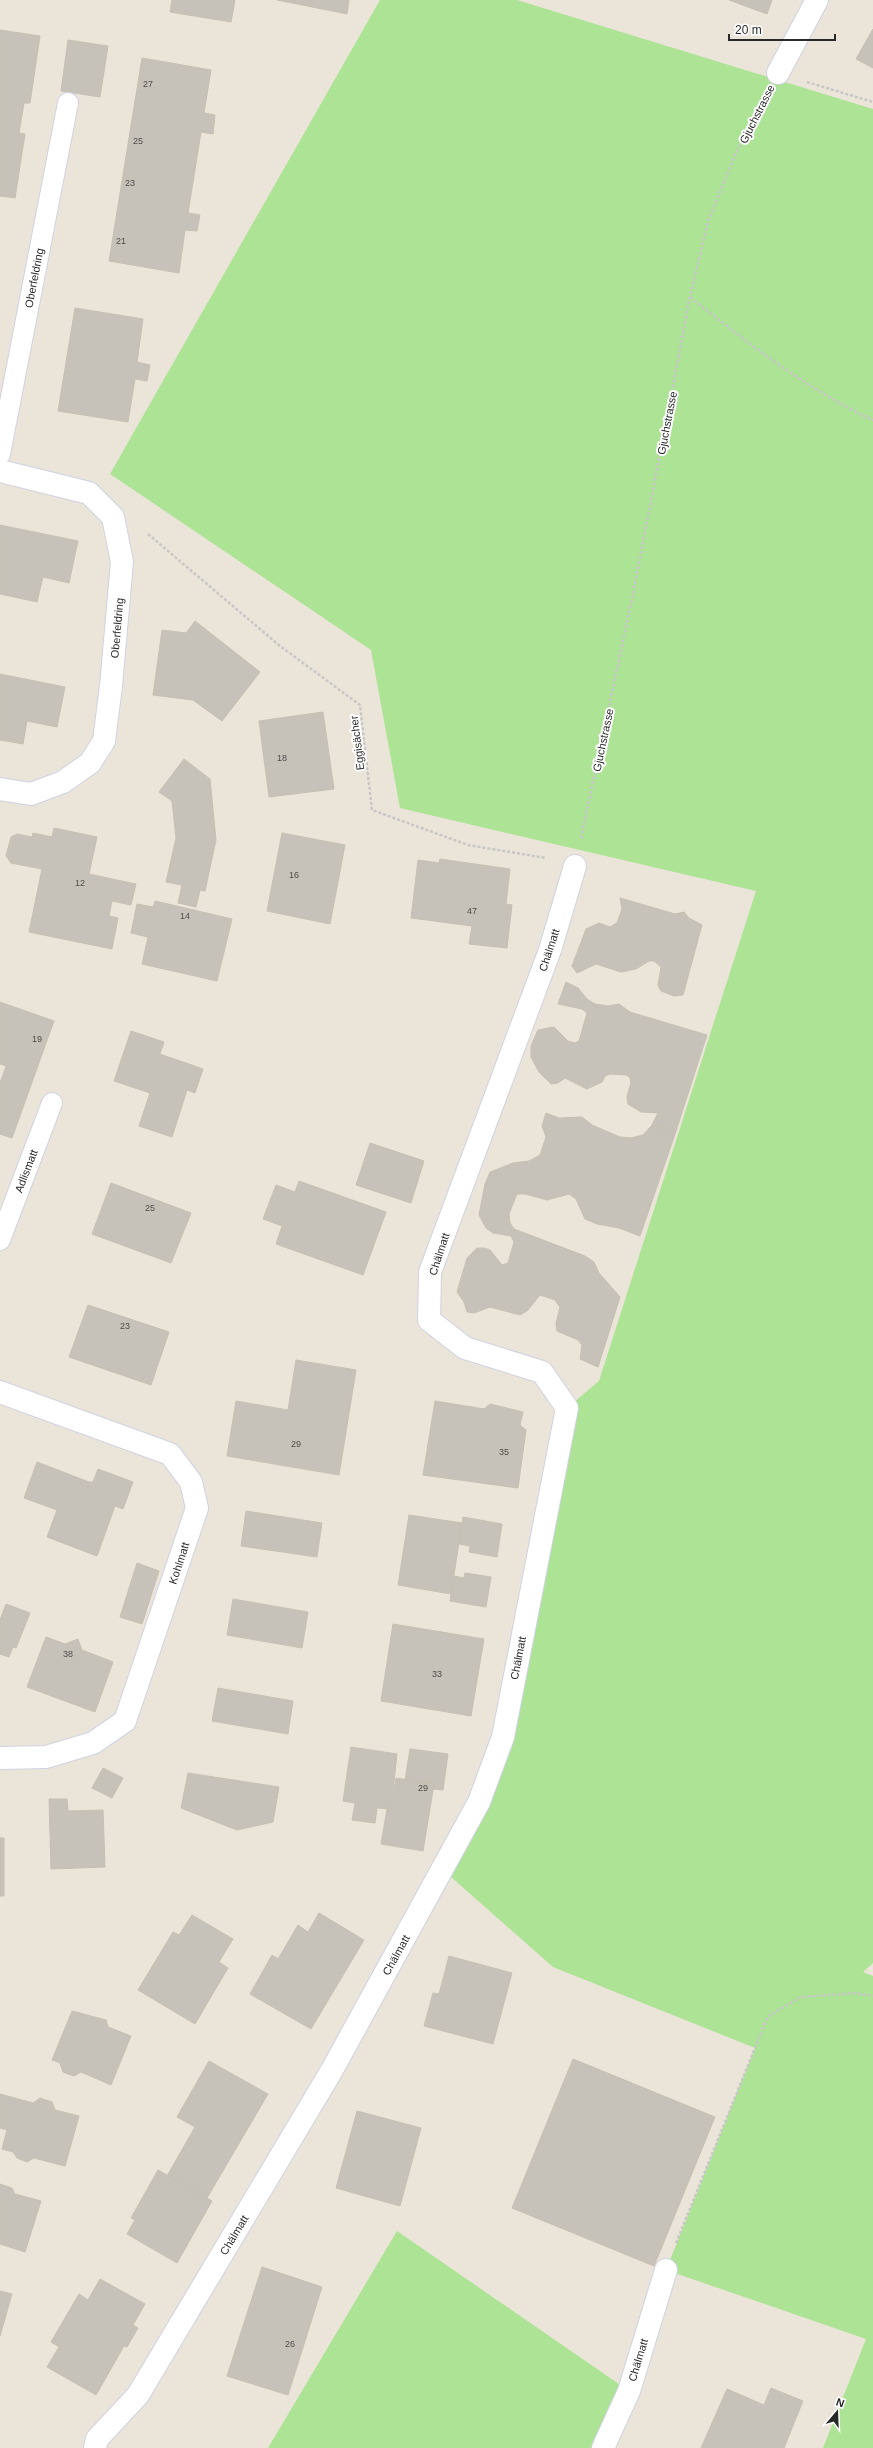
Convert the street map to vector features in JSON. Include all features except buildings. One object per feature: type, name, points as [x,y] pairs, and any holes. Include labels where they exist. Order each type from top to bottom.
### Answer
[{"type":"street","name":"Gjuchstrasse","points":[[778,73],[817,0]]},
{"type":"street","points":[[0,471],[89,493],[113,517]]},
{"type":"street","name":"Oberfeldring","points":[[0,789],[31,794],[63,782],[90,763],[104,741],[111,686],[122,562],[113,517]]},
{"type":"street","name":"Chälmatt","points":[[95,2448],[97,2439],[138,2395],[332,2070],[479,1802],[503,1737],[567,1408],[542,1372],[465,1348],[429,1320],[430,1272],[550,950],[575,866]]},
{"type":"street","name":"Kohlmatt","points":[[0,1392],[170,1454],[191,1482],[197,1508],[125,1721],[93,1743],[46,1757],[0,1758]]},
{"type":"street","name":"Chälmatt","points":[[603,2448],[629,2391],[666,2270]]},
{"type":"lane","name":"Oberfeldring","points":[[0,454],[68,103]]},
{"type":"lane","name":"Adlismatt","points":[[0,1240],[52,1103]]},
{"type":"path","points":[[778,73],[873,102]]},
{"type":"path","name":"Gjuchstrasse","points":[[575,866],[634,586],[690,297],[708,221],[736,153],[778,73]]},
{"type":"path","points":[[690,297],[795,376],[852,410],[873,420]]},
{"type":"path","name":"Eggisächer","points":[[113,517],[131,520],[280,646],[360,705],[372,810],[468,845],[543,857],[575,866]]},
{"type":"path","points":[[666,2270],[768,2016],[802,1997],[855,1992],[873,1996]]},
{"type":"green space","points":[[380,0],[517,0],[873,109],[873,1963],[863,1972],[873,1976],[873,2448],[823,2448],[866,2339],[666,2270],[755,2048],[553,1967],[443,1870],[479,1802],[567,1408],[599,1381],[756,891],[400,808],[371,650],[110,474]]},
{"type":"green space","points":[[397,2231],[629,2391],[603,2448],[268,2448]]}]
